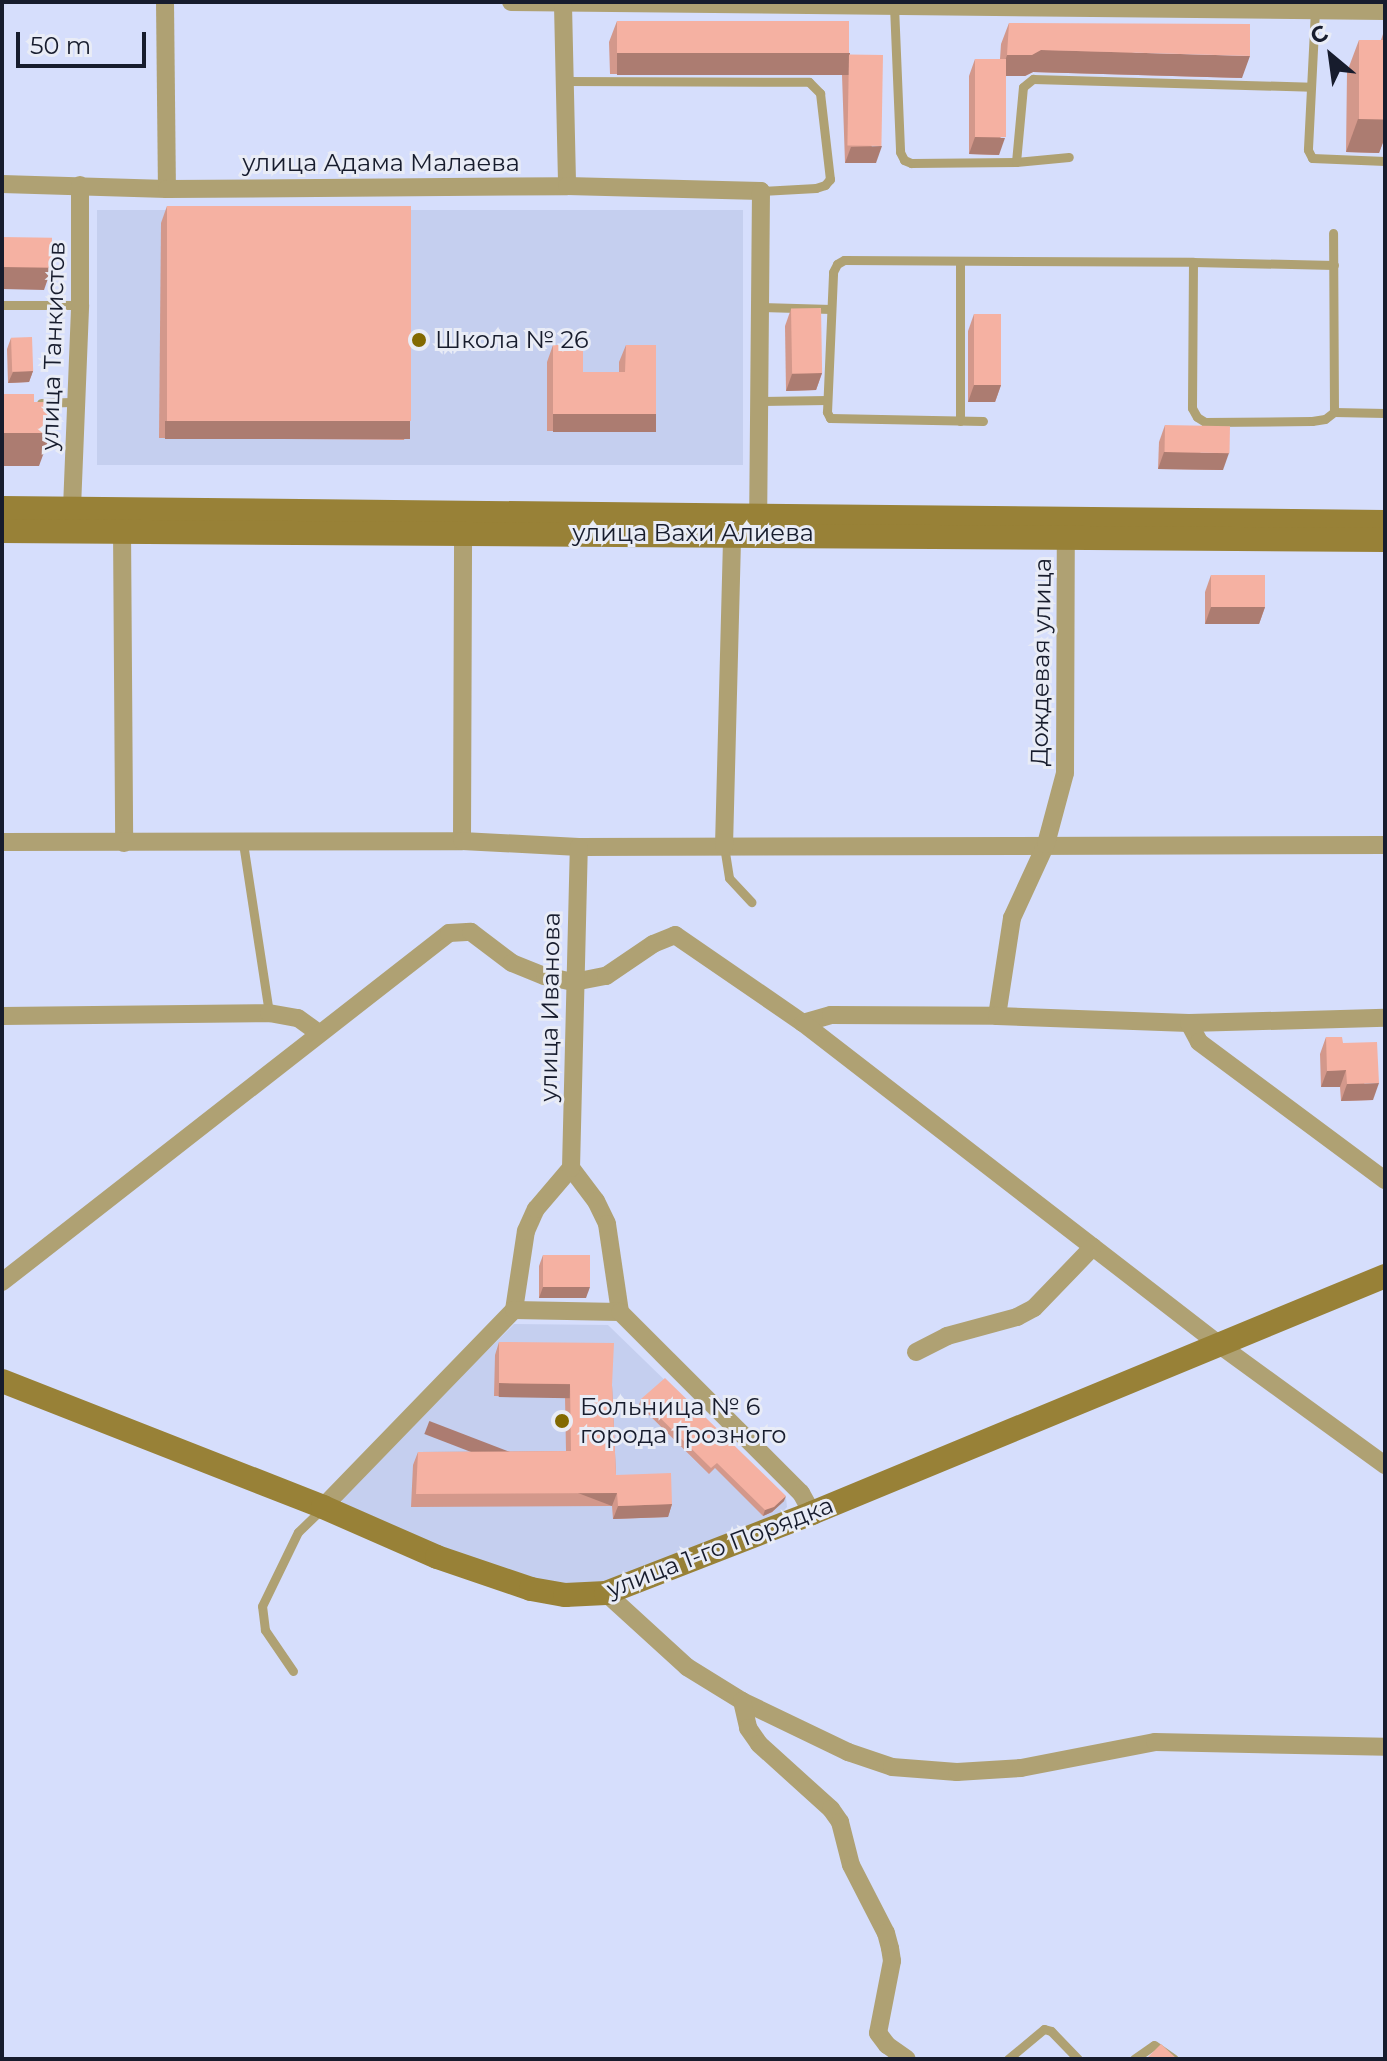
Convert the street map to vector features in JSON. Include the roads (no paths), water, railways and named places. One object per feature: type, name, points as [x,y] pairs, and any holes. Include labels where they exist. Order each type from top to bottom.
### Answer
[{"type":"main road","name":"улица Вахи Алиева","points":[[2,508],[1385,522]]},
{"type":"main road","name":"улица Вахи Алиева","points":[[2,531],[463,531],[1385,540]]},
{"type":"main road","name":"улица 1-го Порядка","points":[[2,1381],[323,1507],[437,1557],[531,1589],[565,1595],[606,1593],[812,1513],[1385,1276]]},
{"type":"street","points":[[165,2],[167,189]]},
{"type":"street","points":[[511,2],[563,5],[927,4],[1385,11]]},
{"type":"street","points":[[563,5],[567,186]]},
{"type":"street","name":"улица Адама Малаева","points":[[2,184],[167,189],[567,186],[761,191]]},
{"type":"street","name":"улица Танкистов","points":[[72,508],[80,305],[80,185]]},
{"type":"street","points":[[758,515],[761,191]]},
{"type":"street","points":[[122,529],[124,843]]},
{"type":"street","points":[[462,841],[463,531]]},
{"type":"street","points":[[724,846],[732,534]]},
{"type":"street","name":"Дождевая улица","points":[[997,1016],[1012,918],[1046,844],[1065,773],[1066,537]]},
{"type":"street","points":[[2,842],[462,841],[579,847],[1385,845]]},
{"type":"street","name":"улица Иванова","points":[[571,1168],[579,847]]},
{"type":"street","points":[[2,1282],[449,933],[459,930],[471,932],[512,963],[545,976],[574,982],[606,976],[653,944],[675,935],[803,1023],[1221,1346],[1385,1465]]},
{"type":"street","points":[[2,1016],[269,1013],[298,1018],[319,1033]]},
{"type":"street","points":[[803,1023],[831,1015],[997,1016],[1189,1023],[1385,1018]]},
{"type":"street","points":[[1189,1023],[1199,1042],[1385,1180]]},
{"type":"street","points":[[323,1507],[514,1310],[526,1231],[536,1209],[571,1168],[596,1201],[607,1224],[620,1312],[801,1493],[812,1513]]},
{"type":"street","points":[[916,1352],[947,1336],[1017,1317],[1034,1308],[1093,1247]]},
{"type":"street","points":[[514,1310],[620,1312]]},
{"type":"street","points":[[606,1593],[687,1667],[742,1701],[808,1733],[892,1767],[957,1772],[1021,1768],[1155,1742],[1385,1747]]},
{"type":"street","points":[[742,1701],[748,1728],[759,1744],[831,1809],[840,1822],[851,1865],[886,1933],[890,1948],[892,1961],[878,2033],[887,2045],[907,2059]]},
{"type":"lane","points":[[894,6],[900,152],[904,160],[911,163],[1016,162],[1069,157]]},
{"type":"lane","points":[[1315,10],[1308,150],[1312,158],[1385,161]]},
{"type":"lane","points":[[1016,162],[1023,87],[1033,79],[1311,87]]},
{"type":"lane","points":[[565,81],[809,82],[820,93],[830,179],[816,188],[761,191]]},
{"type":"lane","points":[[1333,233],[1334,412]]},
{"type":"lane","points":[[983,421],[837,421],[827,412],[833,272],[837,264],[844,260],[1334,265]]},
{"type":"lane","points":[[960,261],[960,421]]},
{"type":"lane","points":[[1193,262],[1192,408],[1197,417],[1205,422],[1312,421],[1325,419],[1334,412],[1385,413]]},
{"type":"lane","points":[[2,305],[80,305]]},
{"type":"lane","points":[[759,307],[831,309]]},
{"type":"lane","points":[[759,401],[827,400]]},
{"type":"lane","points":[[32,403],[77,402]]},
{"type":"lane","points":[[243,843],[269,1013]]},
{"type":"lane","points":[[724,846],[729,878],[751,902]]},
{"type":"lane","points":[[293,1671],[265,1630],[262,1606],[298,1532],[323,1507]]},
{"type":"lane","points":[[1008,2059],[1044,2029],[1051,2031],[1078,2059]]},
{"type":"lane","points":[[1134,2059],[1154,2045],[1174,2059]]},
{"type":"place","name":"Школа № 26","points":[[419,340]]},
{"type":"place","name":"Больница № 6 города Грозного","points":[[562,1421]]}]
